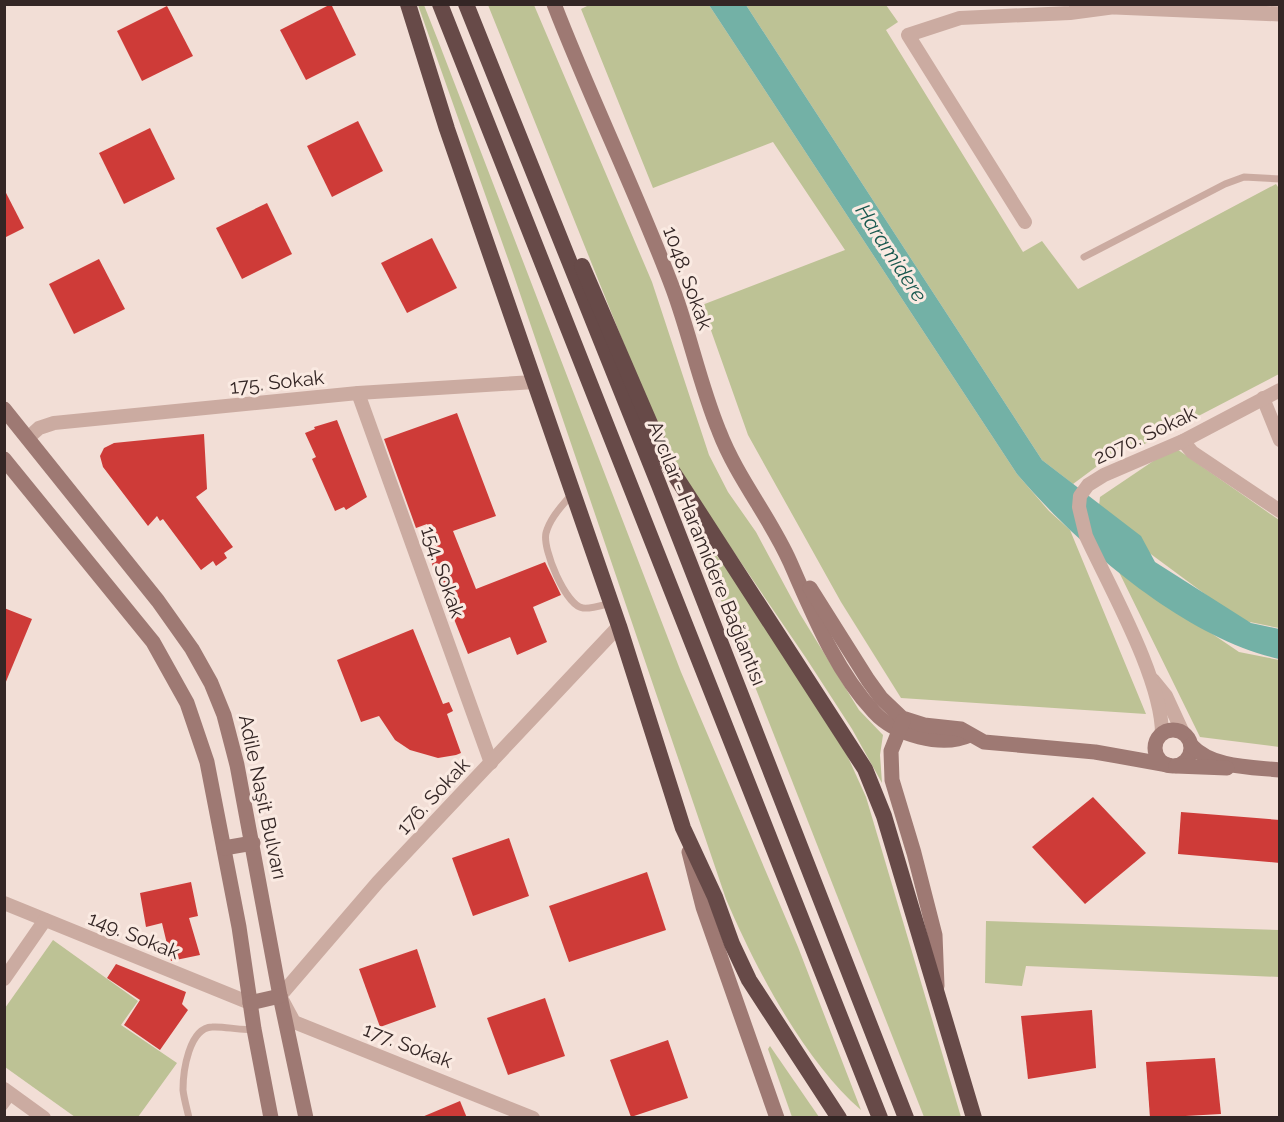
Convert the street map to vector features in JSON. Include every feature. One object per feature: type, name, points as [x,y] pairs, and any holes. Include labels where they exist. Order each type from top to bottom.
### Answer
[{"type":"highway","points":[[395,4],[447,129]]},
{"type":"highway","points":[[408,4],[447,129],[619,626],[683,828],[715,897],[732,944],[750,980],[839,1118]]},
{"type":"highway","points":[[440,4],[880,1118]]},
{"type":"highway","name":"Avcılar - Haramidere Bağlantısı","points":[[466,4],[906,1118]]},
{"type":"highway","points":[[557,231],[575,255],[589,282],[667,463],[865,769],[884,816],[937,986],[974,1118]]},
{"type":"main road","name":"1048. Sokak","points":[[554,4],[586,86],[674,291],[718,430],[729,456],[790,562],[816,622],[834,654],[875,713],[901,725]]},
{"type":"main road","name":"Adile Naşit Bulvarı","points":[[4,409],[158,601],[192,649],[211,683],[224,715],[253,843],[280,996],[306,1118]]},
{"type":"main road","points":[[4,459],[153,642],[168,667],[198,729],[224,848],[271,1118]]},
{"type":"main road","points":[[937,986],[935,935],[892,780],[891,751],[901,725],[932,738],[960,740],[970,735],[984,742],[1095,752],[1172,765],[1210,768],[1242,766]]},
{"type":"main road","points":[[1095,752],[1131,751],[1176,730],[1203,756],[1242,766],[1280,770]]},
{"type":"main road","points":[[1159,738],[1158,757],[1172,765],[1186,761],[1187,739]]},
{"type":"main road","points":[[683,828],[703,908],[777,1118]]},
{"type":"main road","points":[[224,848],[253,843]]},
{"type":"main road","points":[[250,1003],[280,996]]},
{"type":"street","points":[[1025,222],[908,35],[960,18],[1070,12],[1114,6],[1280,14]]},
{"type":"street","name":"175. Sokak","points":[[28,438],[39,428],[54,423],[358,393],[534,382]]},
{"type":"street","name":"2070. Sokak","points":[[1151,679],[1086,536],[1081,520],[1080,496],[1088,485],[1104,475],[1183,441],[1280,390]]},
{"type":"street","name":"154. Sokak","points":[[358,393],[491,763]]},
{"type":"street","points":[[1263,398],[1280,441]]},
{"type":"street","points":[[1183,441],[1191,452],[1280,511]]},
{"type":"street","name":"176. Sokak","points":[[280,996],[378,882],[619,626]]},
{"type":"street","points":[[1151,679],[1160,712],[1159,738]]},
{"type":"street","points":[[1151,679],[1166,696],[1187,739]]},
{"type":"street","name":"149. Sokak","points":[[4,903],[250,1003]]},
{"type":"street","points":[[4,979],[45,920]]},
{"type":"street","name":"177. Sokak","points":[[280,996],[294,1022],[533,1118]]},
{"type":"street","points":[[9,1092],[44,1118]]},
{"type":"lane","points":[[1084,257],[1225,184],[1244,177],[1280,179]]},
{"type":"lane","points":[[573,493],[550,521],[545,536],[546,547],[568,597],[576,605],[584,608],[611,603]]},
{"type":"lane","points":[[189,1118],[183,1089],[190,1045],[194,1036],[204,1028],[213,1026],[240,1031],[254,1029]]},
{"type":"lane","points":[[4,1107],[9,1092]]},
{"type":"green space","points":[[591,4],[709,5],[1017,474],[1049,511],[1070,530],[1146,714],[901,698],[841,602],[748,435],[702,305],[845,250],[773,142],[653,188],[581,9]]},
{"type":"green space","points":[[418,5],[424,5],[681,672],[798,947],[861,1110],[820,1066],[783,1012],[751,954],[726,899],[513,273]]},
{"type":"green space","points":[[488,5],[534,5],[652,282],[709,455],[728,492],[756,532],[800,614],[859,710],[883,735],[880,755],[882,783],[852,729],[806,658],[682,476],[646,399]]},
{"type":"green space","points":[[746,5],[886,5],[898,22],[886,30],[1023,252],[1042,241],[1078,289],[1276,184],[1280,190],[1279,374],[1133,450],[1127,444],[1073,484],[1042,460]]},
{"type":"green space","points":[[1174,447],[1279,520],[1279,628],[1240,620],[1098,515],[1100,497]]},
{"type":"green space","points":[[690,521],[730,573],[847,755],[866,797],[961,1117],[924,1117]]},
{"type":"green space","points":[[1118,570],[1239,652],[1279,660],[1279,747],[1200,737]]},
{"type":"green space","points":[[986,921],[1279,930],[1279,977],[1026,966],[1022,986],[985,983]]},
{"type":"green space","points":[[53,940],[138,1001],[121,1025],[177,1063],[138,1117],[75,1117],[5,1067],[5,1008]]},
{"type":"green space","points":[[770,1046],[819,1117],[792,1117],[768,1049]]},
{"type":"water","name":"Haramidere","points":[[709,5],[746,5],[1042,460],[1141,536],[1155,562],[1251,623],[1279,629],[1279,659],[1243,648],[1207,632],[1136,586],[1071,531],[1017,474]]},
{"type":"building","points":[[331,4],[356,55],[306,80],[280,30]]},
{"type":"building","points":[[167,6],[193,56],[142,81],[117,31]]},
{"type":"building","points":[[358,121],[383,171],[332,197],[307,146]]},
{"type":"building","points":[[150,128],[175,179],[124,204],[99,153]]},
{"type":"building","points":[[4,189],[24,228],[4,238]]},
{"type":"building","points":[[267,203],[292,254],[242,279],[216,228]]},
{"type":"building","points":[[432,238],[457,288],[407,313],[381,263]]},
{"type":"building","points":[[99,259],[125,309],[74,334],[49,284]]},
{"type":"building","points":[[457,413],[496,516],[453,531],[476,589],[545,562],[561,595],[533,607],[547,642],[517,655],[510,637],[468,654],[428,554],[437,551],[427,524],[416,528],[384,439]]},
{"type":"building","points":[[337,420],[367,497],[346,510],[344,507],[335,511],[312,459],[316,457],[305,433],[315,429],[314,427]]},
{"type":"building","points":[[204,434],[207,489],[196,497],[233,547],[224,553],[227,558],[216,566],[213,561],[201,570],[163,519],[160,521],[157,516],[148,526],[103,467],[100,456],[104,448],[114,443]]},
{"type":"building","points":[[4,608],[32,619],[5,684],[4,684]]},
{"type":"building","points":[[413,629],[443,704],[449,702],[453,711],[447,714],[461,753],[456,755],[438,758],[410,750],[395,740],[379,716],[361,722],[337,660]]},
{"type":"building","points":[[1093,797],[1146,853],[1085,904],[1032,847]]},
{"type":"building","points":[[1181,812],[1280,820],[1280,863],[1178,854]]},
{"type":"building","points":[[509,838],[529,896],[473,916],[452,858]]},
{"type":"building","points":[[647,872],[666,930],[569,962],[549,906]]},
{"type":"building","points":[[191,882],[198,916],[189,918],[200,955],[171,961],[162,923],[146,927],[140,893]]},
{"type":"building","points":[[417,949],[436,1007],[380,1027],[359,969]]},
{"type":"building","points":[[116,964],[186,992],[182,1004],[188,1010],[160,1050],[124,1025],[140,1000],[107,978]]},
{"type":"building","points":[[545,998],[565,1056],[508,1075],[487,1018]]},
{"type":"building","points":[[1092,1010],[1096,1068],[1028,1079],[1021,1016]]},
{"type":"building","points":[[668,1040],[688,1098],[631,1117],[610,1060]]},
{"type":"building","points":[[1215,1058],[1221,1114],[1150,1118],[1146,1062]]},
{"type":"building","points":[[460,1101],[467,1118],[422,1118],[422,1117]]}]
